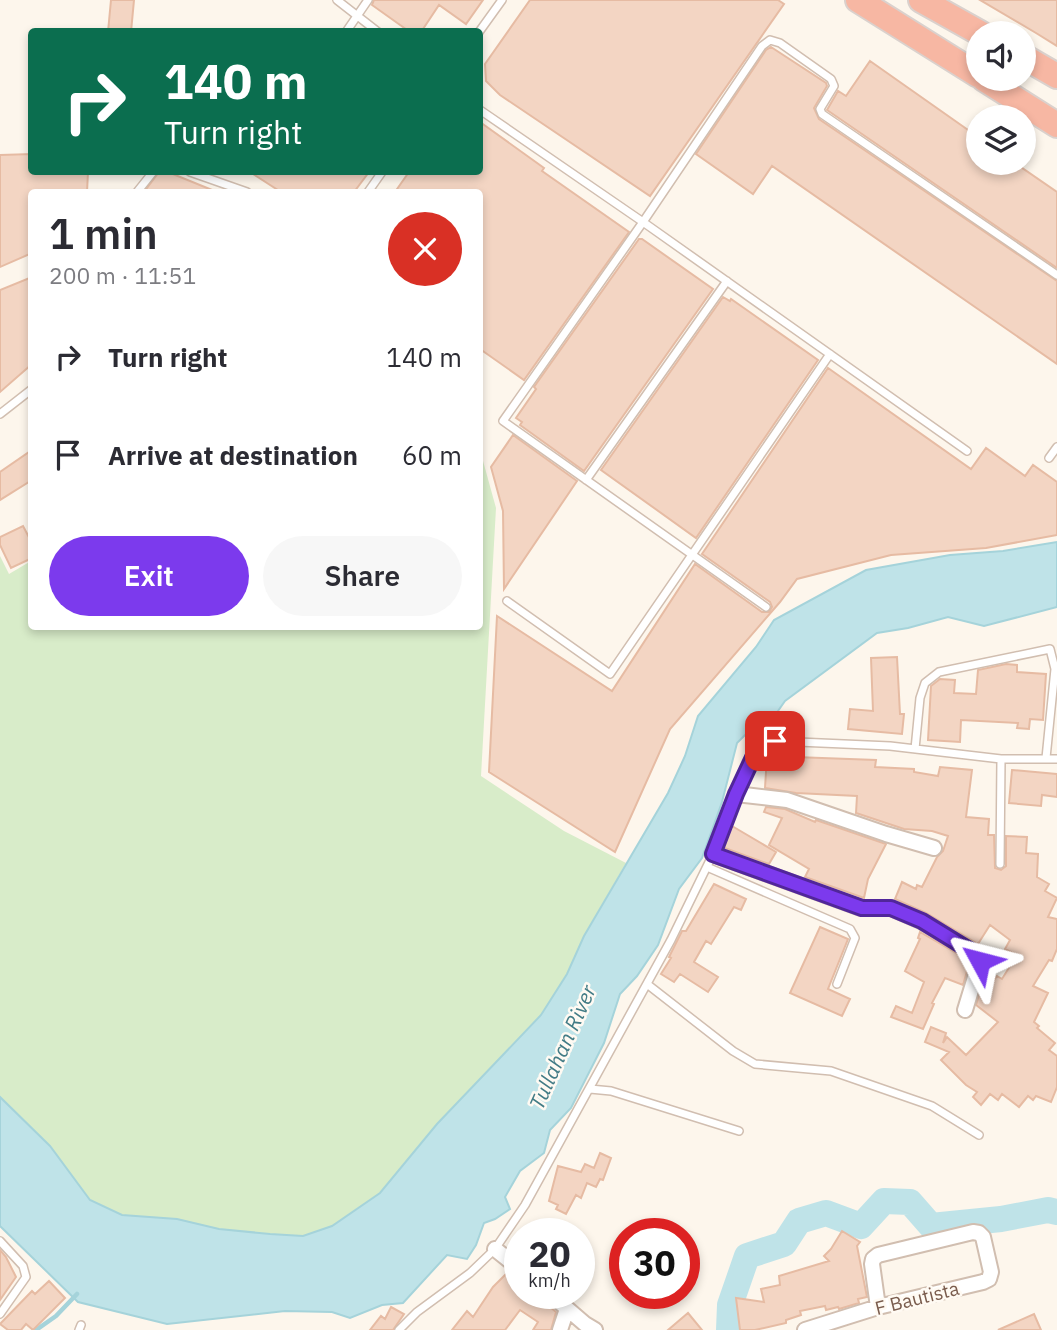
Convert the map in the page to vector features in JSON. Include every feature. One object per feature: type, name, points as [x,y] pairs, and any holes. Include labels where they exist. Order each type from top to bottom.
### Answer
[{"type":"highway","points":[[858,0],[966,68]]},
{"type":"highway","points":[[921,0],[966,25]]},
{"type":"highway","points":[[1036,65],[1057,76]]},
{"type":"highway","points":[[1003,91],[1057,125]]},
{"type":"street","points":[[736,794],[787,800],[934,848]]},
{"type":"street","points":[[710,860],[862,908],[891,908],[922,921],[979,956],[980,961],[965,1010]]},
{"type":"street","name":"F Bautista","points":[[806,1330],[878,1307],[989,1279],[991,1272],[983,1237],[973,1232],[878,1255],[873,1259],[872,1265],[878,1307]]},
{"type":"street","points":[[495,1249],[504,1256]]},
{"type":"street","points":[[560,1330],[567,1310],[596,1330]]},
{"type":"lane","points":[[337,0],[372,28]]},
{"type":"lane","points":[[349,28],[368,0]]},
{"type":"lane","points":[[482,28],[502,0]]},
{"type":"lane","points":[[766,607],[503,421],[643,222],[762,46],[770,40],[780,43],[834,82],[820,109],[822,114],[1057,275]]},
{"type":"lane","points":[[483,112],[967,451]]},
{"type":"lane","points":[[139,189],[151,175]]},
{"type":"lane","points":[[199,175],[238,189]]},
{"type":"lane","points":[[586,480],[727,281]]},
{"type":"lane","points":[[507,601],[610,674],[830,354]]},
{"type":"lane","points":[[0,414],[28,392]]},
{"type":"lane","points":[[1049,458],[1057,447]]},
{"type":"lane","points":[[915,749],[920,698],[925,683],[932,677],[939,672],[1054,648],[1055,670],[1046,758]]},
{"type":"lane","points":[[399,1330],[417,1311],[470,1273],[495,1249],[525,1205],[647,984],[710,860],[758,747],[765,742],[890,746],[1001,759],[1057,760]]},
{"type":"lane","points":[[1000,864],[1001,759]]},
{"type":"lane","points":[[710,860],[850,929],[855,938],[837,984]]},
{"type":"lane","points":[[647,984],[733,1051],[755,1064],[831,1071],[932,1106],[979,1135]]},
{"type":"lane","points":[[590,1089],[611,1091],[738,1131]]},
{"type":"lane","points":[[0,1241],[23,1266],[26,1277],[0,1314]]},
{"type":"green space","points":[[483,461],[496,508],[481,776],[564,831],[626,863],[584,936],[567,974],[541,1015],[437,1124],[380,1193],[332,1226],[303,1236],[219,1229],[177,1219],[122,1215],[90,1200],[50,1146],[0,1097],[0,556],[9,574],[28,563],[28,630],[483,630]]},
{"type":"water","name":"Tullahan River","points":[[1057,542],[1057,607],[984,626],[948,617],[877,633],[785,701],[766,728],[749,731],[737,743],[722,802],[702,858],[679,889],[658,945],[637,976],[620,994],[604,1043],[571,1108],[550,1130],[544,1153],[520,1171],[505,1197],[510,1209],[484,1223],[476,1245],[467,1259],[447,1255],[403,1303],[382,1305],[350,1318],[332,1312],[285,1311],[167,1324],[78,1302],[0,1226],[0,1097],[50,1146],[90,1200],[122,1215],[177,1219],[219,1229],[303,1236],[332,1226],[380,1193],[437,1124],[541,1015],[567,974],[584,936],[668,793],[685,756],[698,716],[756,647],[774,620],[866,570],[950,555],[1003,551]]},
{"type":"building","points":[[111,0],[134,0],[131,28],[108,28]]},
{"type":"building","points":[[374,0],[483,0],[466,24],[439,5],[424,28],[404,28],[372,5]]},
{"type":"building","points":[[530,0],[778,0],[784,4],[650,196],[500,95],[486,81],[485,64]]},
{"type":"building","points":[[980,0],[1057,0],[1057,46],[1036,33],[1036,21],[1016,21]]},
{"type":"building","points":[[771,47],[826,83],[827,86],[814,108],[819,119],[1057,281],[1057,364],[772,166],[753,194],[696,154],[766,50]]},
{"type":"building","points":[[870,61],[966,129],[966,175],[1032,175],[1057,192],[1057,268],[827,110],[838,91],[846,96]]},
{"type":"building","points":[[483,124],[544,168],[542,171],[629,232],[524,380],[483,351],[483,189],[397,189],[407,175],[483,175]]},
{"type":"building","points":[[28,154],[28,175],[88,175],[87,189],[28,189],[28,255],[0,267],[0,155]]},
{"type":"building","points":[[157,175],[175,175],[210,189],[146,189]]},
{"type":"building","points":[[255,175],[367,175],[356,189],[276,189]]},
{"type":"building","points":[[639,239],[713,289],[584,471],[520,425],[522,422],[516,418],[536,389],[534,387]]},
{"type":"building","points":[[28,279],[28,368],[0,392],[0,290]]},
{"type":"building","points":[[723,297],[730,301],[731,299],[818,360],[696,538],[601,470]]},
{"type":"building","points":[[828,368],[971,469],[986,448],[1025,476],[1033,465],[1057,482],[1057,535],[986,548],[891,555],[797,579],[670,729],[615,852],[489,772],[497,616],[612,691],[695,564],[762,612],[769,612],[772,607],[770,602],[702,554]]},
{"type":"building","points":[[513,435],[577,481],[504,589],[503,511],[491,467]]},
{"type":"building","points":[[28,453],[28,482],[0,500],[0,472]]},
{"type":"building","points":[[23,526],[28,535],[28,560],[11,568],[0,545],[0,537]]},
{"type":"building","points":[[897,657],[900,714],[904,714],[902,734],[848,729],[850,709],[873,711],[871,658]]},
{"type":"building","points":[[1006,664],[1017,665],[1017,672],[1046,674],[1043,720],[1030,719],[1029,729],[1017,728],[1018,723],[961,720],[960,742],[928,740],[931,686],[940,679],[955,680],[954,693],[976,694],[978,670]]},
{"type":"building","points":[[767,756],[876,760],[875,767],[914,769],[914,772],[938,776],[940,767],[972,770],[966,817],[989,819],[988,835],[994,835],[995,868],[1001,870],[1006,866],[1006,836],[1027,837],[1026,853],[1038,854],[1037,877],[1049,884],[1045,891],[1057,898],[1048,917],[1057,919],[1057,949],[1052,961],[1049,960],[1033,986],[1048,993],[1034,1022],[1039,1026],[1037,1028],[1055,1043],[1049,1050],[1057,1056],[1057,1087],[1051,1102],[1036,1096],[1033,1100],[1028,1096],[1019,1107],[1002,1094],[998,1100],[990,1094],[981,1105],[973,1097],[977,1092],[941,1060],[949,1052],[925,1042],[931,1027],[946,1033],[943,1043],[947,1037],[966,1055],[998,1022],[976,1005],[980,992],[985,986],[988,988],[997,976],[1002,979],[1017,955],[1005,949],[1010,940],[990,925],[978,944],[926,913],[895,899],[902,882],[916,889],[917,885],[922,887],[937,857],[943,851],[948,836],[932,831],[904,829],[856,813],[857,796],[796,793],[765,788]]},
{"type":"building","points":[[1012,770],[1057,774],[1057,797],[1042,795],[1041,806],[1009,803]]},
{"type":"building","points":[[766,807],[785,809],[815,822],[816,820],[886,844],[868,879],[864,898],[805,877],[809,869],[769,845],[782,818],[764,812]]},
{"type":"building","points":[[732,826],[776,852],[769,864],[722,847]]},
{"type":"building","points":[[714,884],[746,899],[741,910],[734,907],[711,944],[706,941],[694,962],[718,977],[708,992],[680,974],[674,982],[661,974],[682,931],[686,931]]},
{"type":"building","points":[[820,927],[848,939],[828,989],[850,999],[842,1016],[790,993]]},
{"type":"building","points":[[920,932],[970,961],[963,985],[945,978],[923,1029],[891,1017],[896,1006],[912,1013],[924,982],[905,971],[920,939]]},
{"type":"building","points":[[600,1153],[611,1158],[603,1180],[600,1179],[596,1187],[587,1183],[581,1198],[576,1195],[566,1214],[556,1209],[558,1205],[549,1201],[558,1166],[581,1172],[585,1164],[594,1168]]},
{"type":"building","points":[[842,1231],[860,1242],[857,1246],[867,1297],[858,1299],[859,1303],[839,1309],[826,1310],[825,1306],[800,1311],[801,1315],[786,1320],[786,1323],[755,1330],[740,1330],[736,1298],[764,1302],[761,1289],[780,1285],[779,1276],[829,1261],[824,1256]]},
{"type":"building","points":[[0,1250],[16,1277],[0,1300]]},
{"type":"building","points":[[504,1276],[504,1309],[552,1309],[556,1312],[551,1330],[533,1330],[538,1322],[520,1310],[505,1330],[452,1330],[467,1311],[473,1317],[493,1287]]},
{"type":"building","points":[[49,1281],[65,1298],[33,1330],[26,1324],[21,1330],[8,1330],[0,1324],[32,1291],[35,1294]]},
{"type":"building","points":[[391,1307],[404,1314],[393,1330],[370,1330],[381,1316],[385,1319]]},
{"type":"building","points":[[688,1313],[702,1330],[668,1330]]},
{"type":"building","points":[[1034,1314],[1041,1330],[998,1330]]},
{"type":"waterway","points":[[729,1330],[730,1305],[747,1256],[784,1244],[799,1221],[826,1213],[861,1226],[884,1201],[910,1202],[931,1226],[1001,1219],[1048,1210],[1057,1212]]},
{"type":"waterway","points":[[36,1330],[56,1316],[77,1294]]},
{"type":"route","points":[[775,741],[765,742],[758,747],[713,854],[862,908],[891,908],[922,921],[971,950],[981,958],[980,961]]}]
